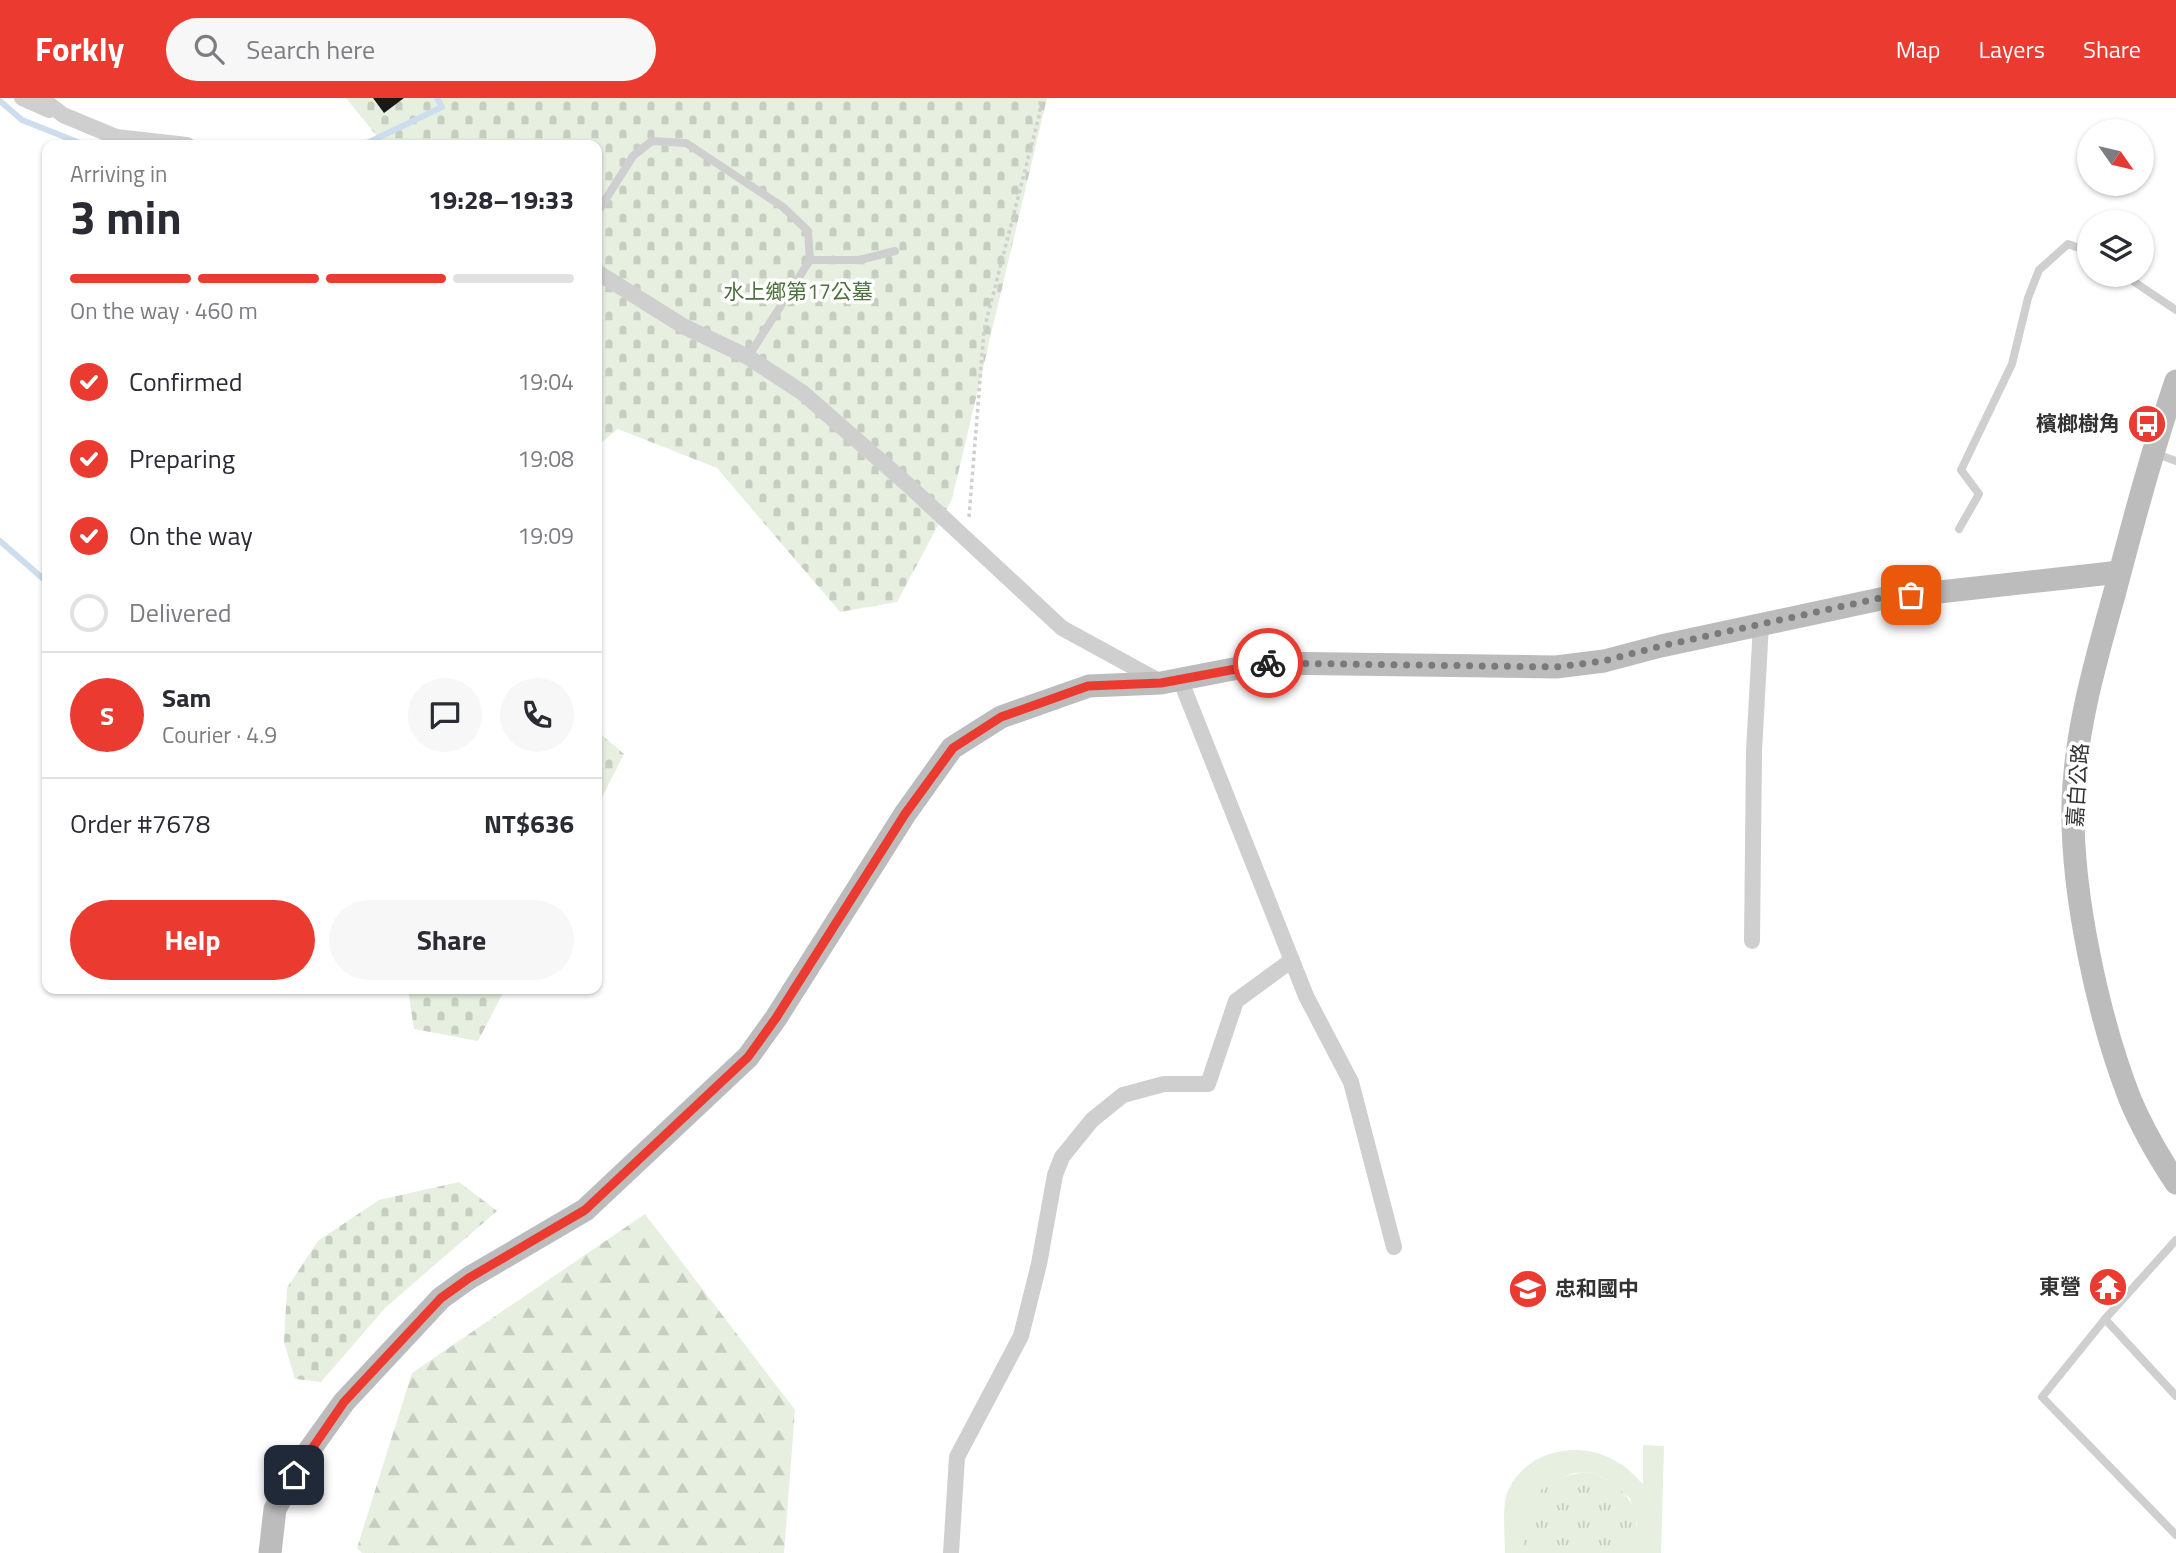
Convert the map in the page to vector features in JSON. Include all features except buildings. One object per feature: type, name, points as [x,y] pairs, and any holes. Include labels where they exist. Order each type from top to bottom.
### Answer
[{"type":"street","points":[[22,98],[116,137],[143,140]]},
{"type":"street","points":[[41,98],[63,115]]},
{"type":"street","points":[[602,275],[683,326],[748,358],[803,393],[907,484],[1062,628],[1170,681],[1306,996],[1351,1082],[1394,1247]]},
{"type":"street","name":"嘉白公路","points":[[2176,381],[2151,452],[2085,702],[2073,802],[2076,865],[2088,945],[2110,1036],[2131,1101],[2176,1183]]},
{"type":"street","points":[[270,1553],[275,1508],[303,1459],[344,1402],[441,1298],[469,1278],[585,1210],[748,1057],[776,1018],[905,814],[953,748],[1001,717],[1088,686],[1170,681],[1264,663],[1556,667],[1604,661],[1885,597],[2120,572]]},
{"type":"street","points":[[1752,941],[1754,751],[1761,624]]},
{"type":"street","points":[[951,1553],[957,1457],[1021,1336],[1039,1264],[1055,1175],[1062,1157],[1092,1120],[1123,1095],[1164,1084],[1208,1084],[1236,1001],[1292,960]]},
{"type":"lane","points":[[602,205],[633,156],[652,141],[686,143],[783,207],[808,231],[810,260],[748,358]]},
{"type":"lane","points":[[1959,529],[1979,494],[1961,470],[2012,364],[2028,298],[2039,270],[2068,244],[2077,247]]},
{"type":"lane","points":[[810,260],[859,260],[895,251]]},
{"type":"lane","points":[[2142,287],[2176,310]]},
{"type":"lane","points":[[2151,452],[2176,461]]},
{"type":"lane","points":[[2176,1240],[2105,1319],[2042,1397],[2176,1535]]},
{"type":"lane","points":[[2105,1319],[2176,1396]]},
{"type":"path","points":[[967,540],[984,330],[1040,112],[1040,98]]},
{"type":"green space","name":"水上鄉第17公墓","points":[[346,98],[1047,98],[952,499],[897,602],[840,612],[717,468],[618,429],[602,442],[602,140],[380,140]]},
{"type":"green space","points":[[602,735],[624,754],[602,797]]},
{"type":"green space","points":[[409,994],[502,994],[478,1041],[414,1029]]},
{"type":"green space","points":[[459,1182],[497,1211],[385,1308],[321,1382],[295,1379],[284,1342],[287,1288],[318,1241],[379,1200]]},
{"type":"green space","points":[[645,1214],[795,1410],[784,1553],[362,1553],[357,1548],[412,1373]]},
{"type":"green space","points":[[1643,1445],[1664,1446],[1661,1553],[1637,1553],[1637,1524],[1630,1498],[1592,1472],[1574,1473],[1541,1490],[1525,1510],[1524,1553],[1505,1553],[1505,1499],[1515,1479],[1526,1467],[1553,1453],[1584,1450],[1618,1462],[1643,1484]]},
{"type":"green space","points":[[1592,1472],[1617,1487],[1631,1503],[1635,1513],[1637,1553],[1524,1553],[1524,1518],[1531,1499],[1545,1486],[1563,1477]]},
{"type":"waterway","points":[[373,140],[442,107],[437,98]]},
{"type":"waterway","points":[[0,101],[22,120],[72,140]]},
{"type":"waterway","points":[[0,541],[42,578]]},
{"type":"way so far","points":[[1268,663],[1556,667],[1604,661],[1885,597],[1911,595]]},
{"type":"place","name":"檳榔樹角","points":[[2147,424]]},
{"type":"place","name":"東營","points":[[2108,1287]]},
{"type":"place","name":"忠和國中","points":[[1528,1289]]},
{"type":"route","points":[[294,1475],[344,1402],[441,1298],[469,1278],[585,1210],[748,1057],[776,1018],[905,814],[953,748],[1001,717],[1088,686],[1161,683],[1268,663]]}]
